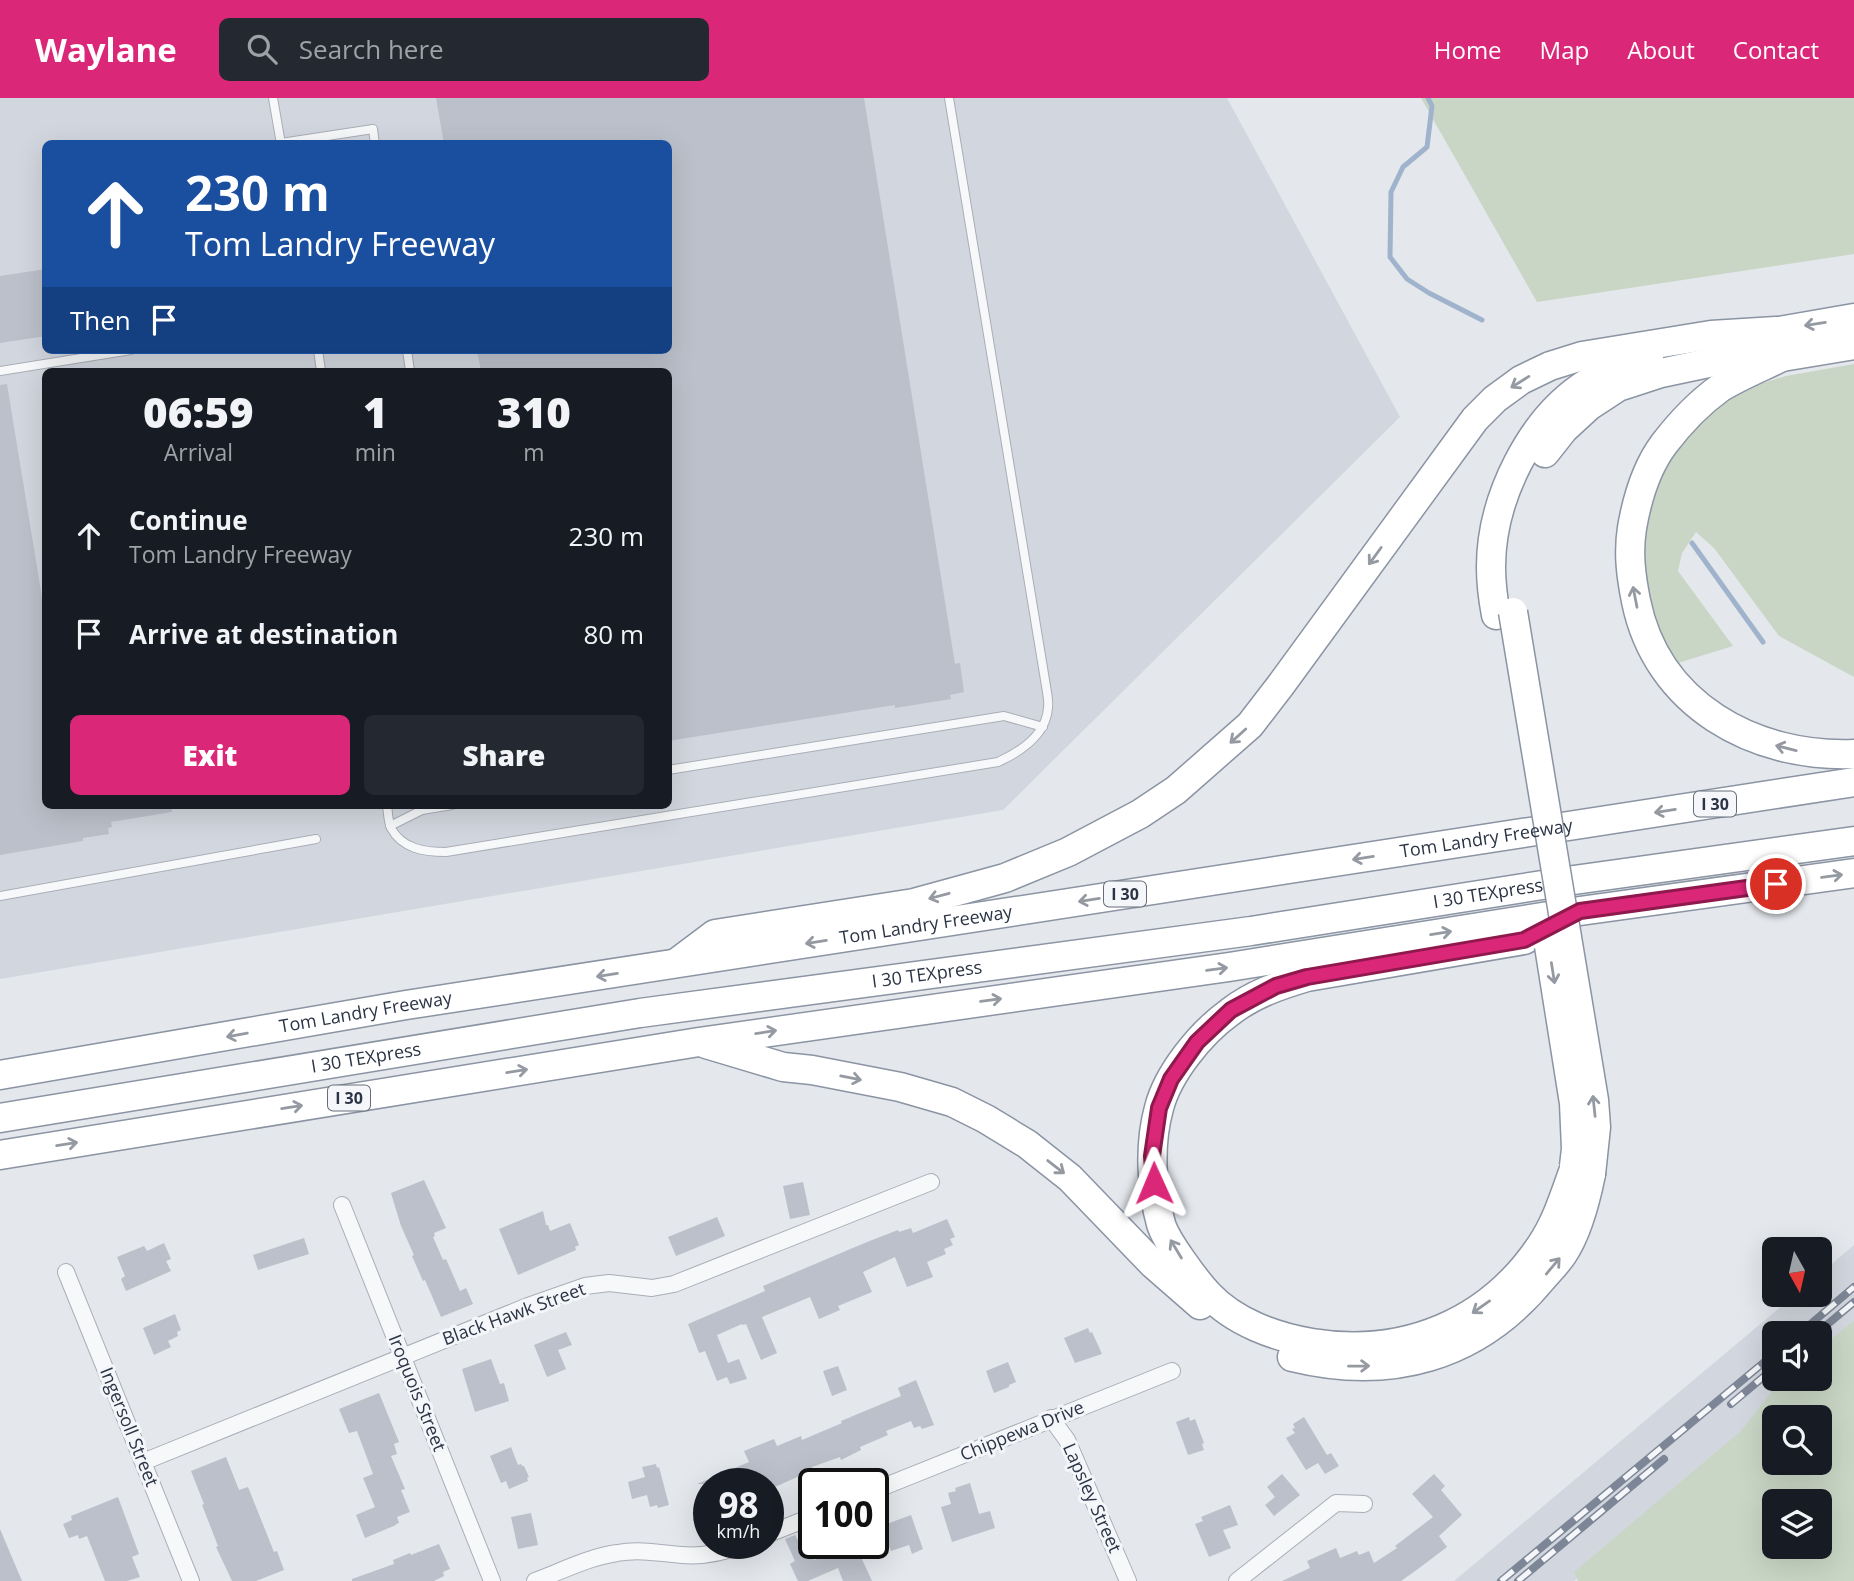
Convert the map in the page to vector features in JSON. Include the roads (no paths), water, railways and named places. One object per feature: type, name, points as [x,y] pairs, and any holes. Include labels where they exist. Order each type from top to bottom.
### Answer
[{"type":"highway","points":[[1854,318],[1779,344],[1688,415],[1662,446],[1646,477],[1635,511],[1629,547],[1631,580],[1648,642],[1664,670],[1682,692],[1704,711],[1761,742],[1795,751],[1854,754]]},
{"type":"highway","points":[[675,964],[715,934],[914,903],[1005,878],[1068,852],[1140,814],[1176,790],[1250,726],[1475,419],[1495,399],[1521,380],[1550,366],[1582,356],[1711,335],[1779,344]]},
{"type":"highway","points":[[699,1042],[783,1067],[900,1087],[952,1102],[998,1126],[1027,1144],[1070,1178],[1153,1264],[1196,1302],[1234,1331],[1254,1343],[1282,1354],[1331,1365],[1363,1367],[1421,1360],[1479,1336],[1531,1293],[1563,1254],[1584,1206],[1582,1173],[1576,1149],[1574,1103],[1505,614],[1491,582],[1491,564],[1500,508],[1524,451],[1561,404],[1588,382],[1631,362],[1665,353],[1713,346],[1854,345]]},
{"type":"highway","name":"Tom Landry Freeway","points":[[0,1075],[406,1006],[1854,782]]},
{"type":"highway","name":"I 30 TEXpress","points":[[0,1118],[640,1013],[1251,932],[1574,880],[1854,841]]},
{"type":"highway","name":"I 30","points":[[0,1155],[699,1042],[1229,967],[1580,911],[1854,873]]},
{"type":"highway","points":[[1580,911],[1524,940],[1307,977],[1276,986],[1231,1010],[1197,1042],[1171,1079],[1159,1108],[1152,1156],[1162,1226],[1187,1268],[1209,1295],[1231,1313],[1261,1329],[1289,1339],[1322,1345],[1364,1347],[1415,1339],[1459,1322],[1488,1304],[1519,1274],[1542,1243],[1582,1173]]},
{"type":"street","name":"Black Hawk Street","points":[[143,1462],[528,1306],[585,1286],[609,1283],[652,1288],[674,1284],[931,1182]]},
{"type":"street","name":"Iroquois Street","points":[[342,1205],[492,1581]]},
{"type":"street","name":"Ingersoll Street","points":[[66,1272],[191,1581]]},
{"type":"street","name":"Chippewa Drive","points":[[889,1484],[1172,1371]]},
{"type":"street","name":"Lapsley Street","points":[[1051,1418],[1067,1440],[1128,1581]]},
{"type":"street","points":[[1237,1581],[1336,1503],[1364,1504]]},
{"type":"street","points":[[536,1581],[591,1559],[617,1553],[645,1551],[693,1555]]},
{"type":"lane","points":[[273,98],[280,140]]},
{"type":"lane","points":[[388,809],[390,826],[400,839],[415,849],[446,852],[998,762],[1016,754],[1043,727],[1048,707],[1046,686],[949,98]]},
{"type":"lane","points":[[301,140],[373,129],[375,140]]},
{"type":"lane","points":[[0,371],[106,354]]},
{"type":"lane","points":[[672,769],[1004,716],[1043,727]]},
{"type":"lane","points":[[390,826],[428,809]]},
{"type":"lane","points":[[0,896],[316,839]]},
{"type":"waterway","points":[[1428,98],[1432,106],[1427,147],[1403,167],[1391,192],[1390,257],[1407,279],[1482,320]]},
{"type":"waterway","points":[[1692,543],[1763,642]]},
{"type":"railway","points":[[1814,1321],[1854,1287]]},
{"type":"railway","points":[[1831,1321],[1854,1302]]},
{"type":"railway","points":[[1501,1581],[1762,1364]]},
{"type":"railway","points":[[1731,1404],[1762,1378]]},
{"type":"railway","points":[[1518,1581],[1664,1459]]}]
